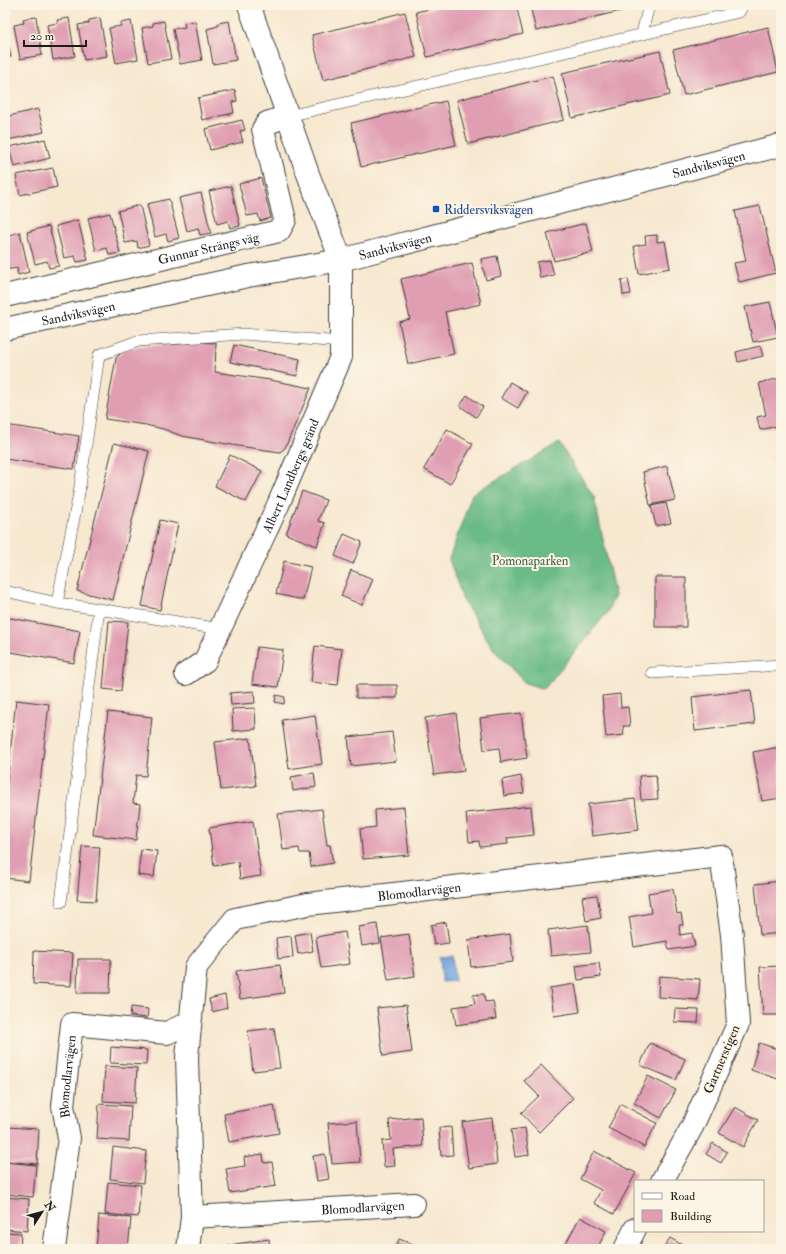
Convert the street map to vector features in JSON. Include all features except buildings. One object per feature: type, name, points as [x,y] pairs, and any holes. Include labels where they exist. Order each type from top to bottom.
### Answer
[{"type":"street","points":[[249,5],[308,174],[341,260]]},
{"type":"street","name":"Gunnar Strängs väg","points":[[5,296],[280,231],[285,220],[264,129],[266,123],[288,116]]},
{"type":"street","name":"Sandviksvägen","points":[[5,329],[248,276],[341,260],[781,146]]},
{"type":"street","name":"Albert Landbergs gränd","points":[[186,674],[205,661],[278,505],[341,357],[341,260]]},
{"type":"street","name":"Blomodlarvägen","points":[[188,1249],[192,1217],[187,1057],[196,967],[235,919],[308,904],[721,856]]},
{"type":"street","name":"Gartnerstigen","points":[[663,1180],[692,1127],[738,1024],[732,935],[721,856]]},
{"type":"street","name":"Blomodlarvägen","points":[[54,1249],[69,1138],[63,1106],[72,1024],[167,1033],[190,1022]]},
{"type":"street","name":"Blomodlarvägen","points":[[192,1217],[414,1204]]},
{"type":"street","points":[[625,1249],[634,1231]]},
{"type":"lane","points":[[642,33],[649,5]]},
{"type":"lane","points":[[288,116],[642,33],[739,12],[743,5]]},
{"type":"lane","points":[[57,603],[79,493],[99,355],[138,341],[244,334],[341,342]]},
{"type":"lane","points":[[5,591],[57,603],[220,629]]},
{"type":"lane","points":[[60,902],[99,609]]},
{"type":"lane","points":[[652,673],[781,665]]},
{"type":"green space","name":"Pomonaparken","points":[[559,443],[594,497],[615,596],[607,613],[544,689],[525,683],[494,650],[463,600],[449,559],[472,494]]},
{"type":"water","points":[[452,956],[455,981],[442,982],[440,957]]},
{"type":"place","name":"Riddersviksvägen","points":[[436,209]]}]
